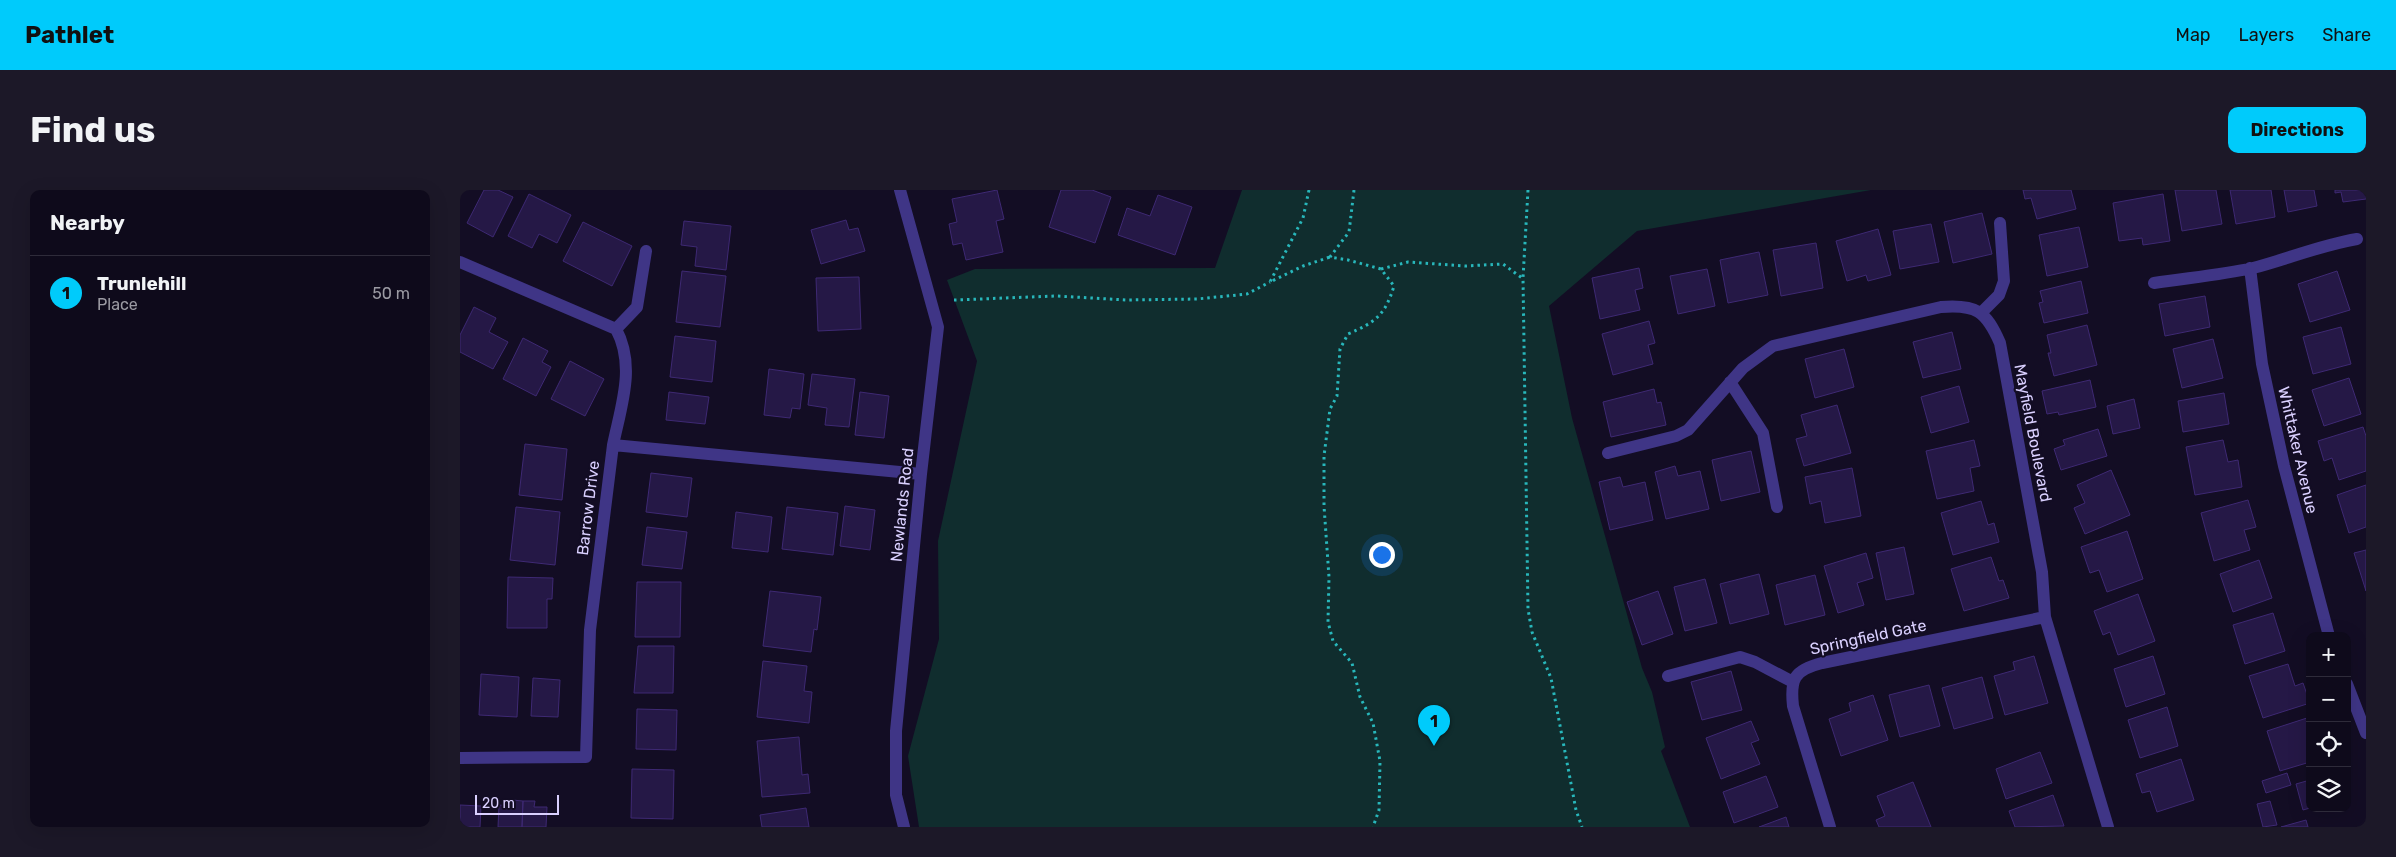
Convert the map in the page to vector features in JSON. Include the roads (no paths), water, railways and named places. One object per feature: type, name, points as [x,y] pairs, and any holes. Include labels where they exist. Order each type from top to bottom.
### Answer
[{"type":"street","name":"Newlands Road","points":[[900,190],[938,327],[920,474],[896,731],[896,795],[904,827]]},
{"type":"street","points":[[1608,453],[1676,436],[1688,430],[1730,382],[1757,357],[1773,346],[1941,306],[1963,305],[1982,312],[1999,295],[2004,281],[2000,223]]},
{"type":"street","points":[[2154,283],[2250,268],[2291,258],[2329,243],[2357,239]]},
{"type":"street","points":[[616,329],[637,308],[646,251]]},
{"type":"street","points":[[460,262],[616,329],[625,345],[628,371],[613,445]]},
{"type":"street","name":"Whittaker Avenue","points":[[2250,268],[2262,364],[2280,447],[2328,632]]},
{"type":"street","name":"Mayfield Boulevard","points":[[1982,312],[1992,325],[2000,343],[2042,572],[2046,617],[2108,827]]},
{"type":"street","points":[[1730,382],[1763,433],[1777,507]]},
{"type":"street","name":"Barrow Drive","points":[[460,758],[586,757],[590,630],[613,445],[920,474]]},
{"type":"street","name":"Springfield Gate","points":[[1792,682],[1806,667],[2046,617]]},
{"type":"street","points":[[1668,676],[1740,657],[1755,662],[1792,682],[1793,706],[1830,827]]},
{"type":"street","points":[[2351,694],[2366,733]]},
{"type":"place","name":"Trunlehill","points":[[1434,746]]}]
